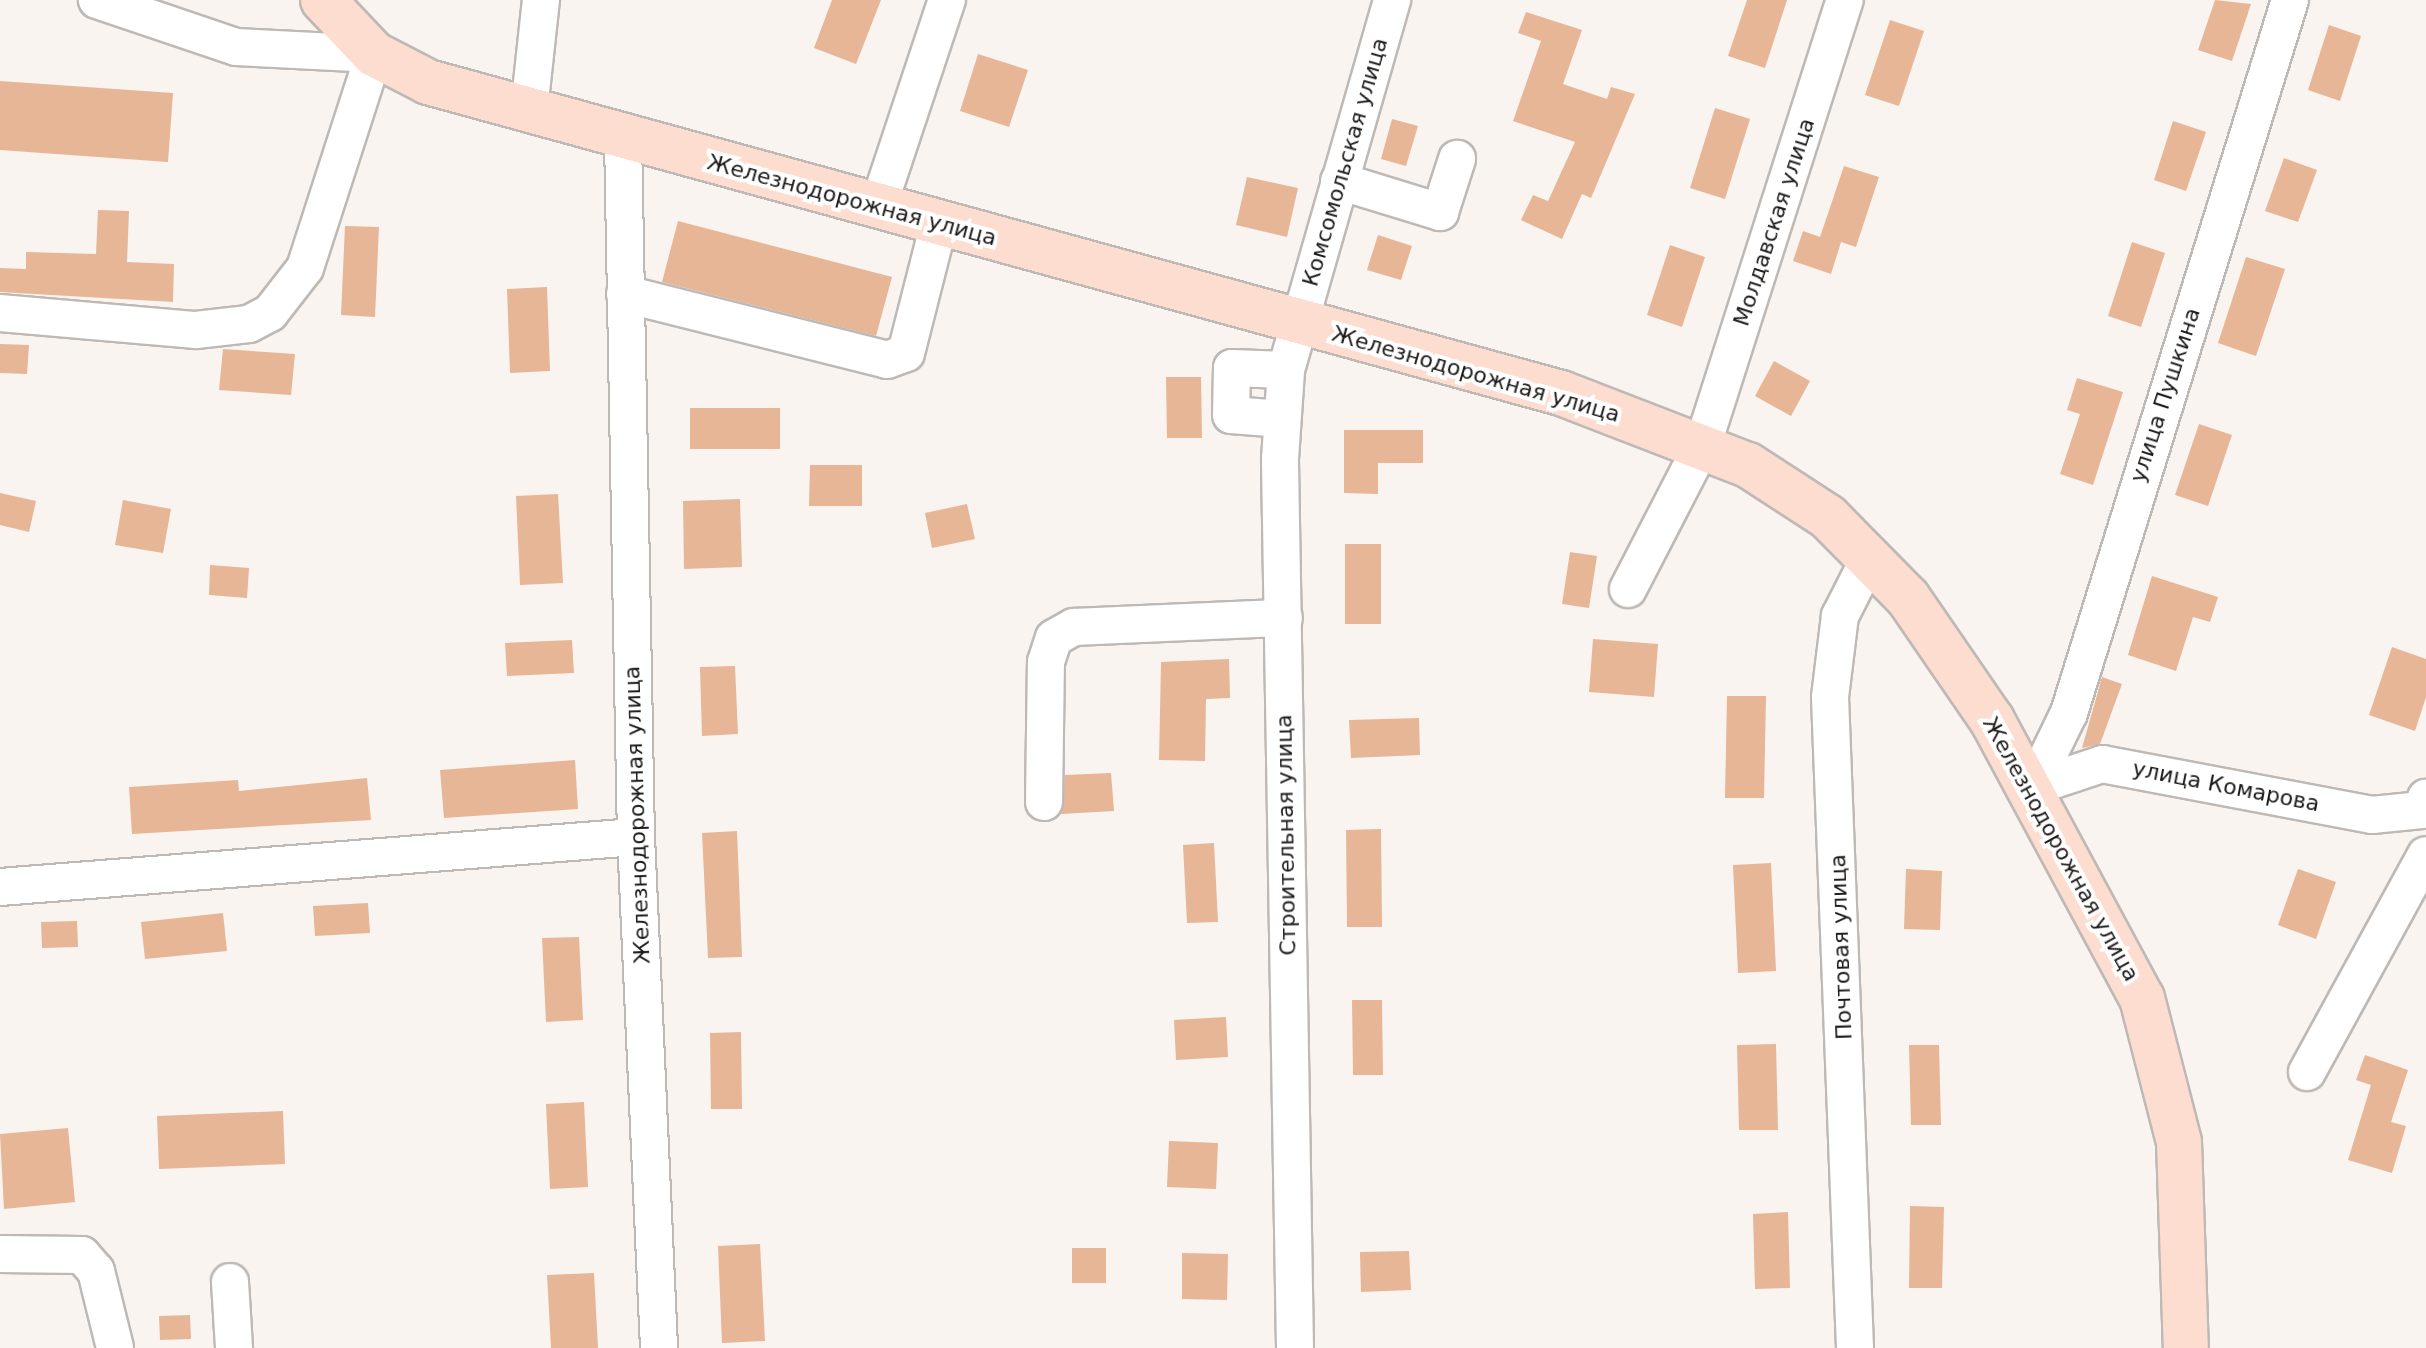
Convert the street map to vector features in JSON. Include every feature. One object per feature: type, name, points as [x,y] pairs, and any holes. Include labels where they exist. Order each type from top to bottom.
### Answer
[{"type":"main road","name":"Железнодорожная улица","points":[[323,0],[374,54],[428,82],[1561,393],[1703,444],[1785,487],[1871,555],[1953,661],[2033,787],[2121,952],[2161,1050],[2183,1197],[2186,1348]]},
{"type":"street","points":[[0,313],[196,330],[249,324],[270,313],[305,268],[374,54],[236,47],[97,0]]},
{"type":"street","points":[[529,110],[541,0]]},
{"type":"street","points":[[878,207],[947,0]]},
{"type":"street","name":"Комсомольская улица","points":[[1297,323],[1392,0]]},
{"type":"street","name":"Молдавская улица","points":[[1628,589],[1703,444],[1845,0]]},
{"type":"street","name":"улица Пушкина","points":[[2033,787],[2069,713],[2290,0]]},
{"type":"street","name":"Железнодорожная улица","points":[[623,137],[636,837],[659,1348]]},
{"type":"street","points":[[1339,181],[1440,212],[1457,159]]},
{"type":"street","points":[[625,294],[887,360],[906,353],[939,224]]},
{"type":"street","name":"Строительная улица","points":[[1295,1348],[1282,419],[1286,370],[1297,323]]},
{"type":"street","points":[[1282,419],[1231,415],[1232,368],[1286,370]]},
{"type":"street","name":"Почтовая улица","points":[[1855,1348],[1830,697],[1840,616],[1871,555]]},
{"type":"street","points":[[1044,802],[1046,662],[1054,638],[1074,627],[1284,618]]},
{"type":"street","name":"улица Комарова","points":[[2033,787],[2102,764],[2372,815],[2425,809]]},
{"type":"street","points":[[0,887],[636,837]]},
{"type":"street","points":[[2307,1072],[2426,855]]},
{"type":"street","points":[[0,1254],[82,1255],[96,1271],[115,1348]]},
{"type":"street","points":[[230,1282],[234,1348]]},
{"type":"building","points":[[832,0],[881,0],[856,64],[814,48]]},
{"type":"building","points":[[1747,0],[1787,0],[1765,68],[1728,56]]},
{"type":"building","points":[[2215,0],[2251,4],[2232,61],[2198,50]]},
{"type":"building","points":[[1526,12],[1582,30],[1563,84],[1607,99],[1611,87],[1635,94],[1591,198],[1582,194],[1562,239],[1521,220],[1533,195],[1548,201],[1575,142],[1513,121],[1541,41],[1518,33]]},
{"type":"building","points":[[1890,20],[1924,31],[1899,106],[1865,95]]},
{"type":"building","points":[[2329,25],[2361,36],[2340,101],[2308,90]]},
{"type":"building","points":[[978,54],[1028,70],[1009,127],[960,111]]},
{"type":"building","points":[[0,81],[173,93],[168,162],[0,150]]},
{"type":"building","points":[[1715,108],[1750,119],[1725,199],[1690,188]]},
{"type":"building","points":[[1392,119],[1418,126],[1406,166],[1381,159]]},
{"type":"building","points":[[2173,121],[2206,132],[2186,191],[2154,180]]},
{"type":"building","points":[[2284,158],[2317,170],[2298,222],[2265,211]]},
{"type":"building","points":[[1844,166],[1879,177],[1856,247],[1841,242],[1831,274],[1793,261],[1803,231],[1820,237]]},
{"type":"building","points":[[1247,177],[1298,188],[1287,237],[1236,225]]},
{"type":"building","points":[[98,210],[129,211],[127,262],[174,264],[173,302],[0,292],[0,268],[26,269],[26,252],[96,254]]},
{"type":"building","points":[[678,221],[892,277],[876,336],[662,282]]},
{"type":"building","points":[[345,226],[379,227],[375,317],[341,315]]},
{"type":"building","points":[[1378,235],[1412,246],[1401,280],[1367,270]]},
{"type":"building","points":[[2132,242],[2165,253],[2141,327],[2108,316]]},
{"type":"building","points":[[1670,245],[1705,257],[1682,327],[1647,315]]},
{"type":"building","points":[[2246,257],[2285,269],[2256,356],[2218,343]]},
{"type":"building","points":[[547,287],[550,371],[510,373],[507,289]]},
{"type":"building","points":[[0,344],[29,345],[27,374],[0,373]]},
{"type":"building","points":[[223,349],[295,354],[291,395],[219,390]]},
{"type":"building","points":[[1774,361],[1810,381],[1791,416],[1755,396]]},
{"type":"building","points":[[1166,377],[1201,377],[1202,438],[1167,438]]},
{"type":"building","points":[[2077,378],[2123,392],[2093,485],[2060,474],[2080,414],[2067,410]]},
{"type":"building","points":[[690,408],[780,408],[780,449],[690,449]]},
{"type":"building","points":[[2199,424],[2232,435],[2208,506],[2175,495]]},
{"type":"building","points":[[1344,430],[1423,430],[1423,463],[1378,463],[1378,494],[1344,493]]},
{"type":"building","points":[[810,465],[862,465],[862,506],[809,506]]},
{"type":"building","points":[[0,493],[36,501],[29,532],[0,525]]},
{"type":"building","points":[[558,494],[563,583],[520,585],[516,496]]},
{"type":"building","points":[[740,499],[742,567],[684,569],[683,501]]},
{"type":"building","points":[[123,500],[171,509],[163,553],[115,545]]},
{"type":"building","points":[[967,504],[975,539],[932,548],[925,513]]},
{"type":"building","points":[[1345,544],[1381,544],[1381,624],[1345,624]]},
{"type":"building","points":[[1570,552],[1597,556],[1589,608],[1562,604]]},
{"type":"building","points":[[210,565],[249,568],[247,598],[209,595]]},
{"type":"building","points":[[2152,576],[2218,597],[2210,622],[2193,617],[2176,671],[2128,655]]},
{"type":"building","points":[[1593,639],[1658,644],[1654,697],[1589,692]]},
{"type":"building","points":[[572,640],[574,673],[507,676],[505,643]]},
{"type":"building","points":[[2392,647],[2426,659],[2426,697],[2415,731],[2369,715]]},
{"type":"building","points":[[1229,659],[1230,698],[1206,699],[1205,761],[1159,760],[1161,662]]},
{"type":"building","points":[[735,666],[738,734],[702,736],[700,667]]},
{"type":"building","points":[[2102,677],[2122,684],[2100,744],[2082,748]]},
{"type":"building","points":[[1727,696],[1766,696],[1764,798],[1725,798]]},
{"type":"building","points":[[1419,718],[1420,755],[1351,758],[1349,720]]},
{"type":"building","points":[[575,760],[578,809],[444,818],[440,770]]},
{"type":"building","points":[[1111,773],[1114,811],[1061,814],[1065,775]]},
{"type":"building","points":[[367,778],[371,820],[132,834],[129,787],[238,780],[239,791]]},
{"type":"building","points":[[1381,829],[1382,927],[1347,927],[1346,830]]},
{"type":"building","points":[[737,831],[742,957],[708,958],[702,833]]},
{"type":"building","points":[[1214,843],[1218,922],[1187,923],[1183,845]]},
{"type":"building","points":[[1771,863],[1776,971],[1738,973],[1733,865]]},
{"type":"building","points":[[1906,869],[1942,871],[1940,930],[1904,929]]},
{"type":"building","points":[[2298,869],[2336,882],[2316,939],[2278,925]]},
{"type":"building","points":[[368,903],[370,933],[315,936],[313,906]]},
{"type":"building","points":[[223,913],[227,951],[145,959],[141,922]]},
{"type":"building","points":[[77,921],[78,947],[42,948],[41,922]]},
{"type":"building","points":[[579,937],[583,1020],[546,1022],[542,938]]},
{"type":"building","points":[[1352,1000],[1382,1000],[1383,1075],[1353,1075]]},
{"type":"building","points":[[1226,1017],[1228,1057],[1176,1060],[1174,1020]]},
{"type":"building","points":[[741,1032],[742,1109],[711,1109],[710,1033]]},
{"type":"building","points":[[1776,1044],[1778,1130],[1739,1130],[1737,1045]]},
{"type":"building","points":[[1909,1045],[1939,1045],[1941,1125],[1911,1125]]},
{"type":"building","points":[[2365,1055],[2408,1070],[2391,1122],[2406,1126],[2392,1173],[2348,1160],[2371,1085],[2356,1080]]},
{"type":"building","points":[[584,1102],[588,1187],[550,1189],[546,1104]]},
{"type":"building","points":[[283,1111],[285,1164],[159,1169],[157,1116]]},
{"type":"building","points":[[68,1128],[75,1202],[4,1209],[0,1134]]},
{"type":"building","points":[[1169,1141],[1218,1143],[1216,1189],[1167,1187]]},
{"type":"building","points":[[1910,1206],[1944,1207],[1942,1288],[1909,1288]]},
{"type":"building","points":[[1788,1212],[1790,1288],[1755,1289],[1753,1214]]},
{"type":"building","points":[[760,1244],[765,1341],[722,1343],[718,1246]]},
{"type":"building","points":[[1072,1248],[1106,1248],[1106,1283],[1072,1283]]},
{"type":"building","points":[[1409,1251],[1411,1290],[1361,1292],[1360,1252]]},
{"type":"building","points":[[1182,1253],[1228,1254],[1227,1300],[1182,1299]]},
{"type":"building","points":[[594,1273],[598,1348],[551,1348],[547,1275]]},
{"type":"building","points":[[190,1315],[191,1339],[160,1340],[159,1316]]}]
